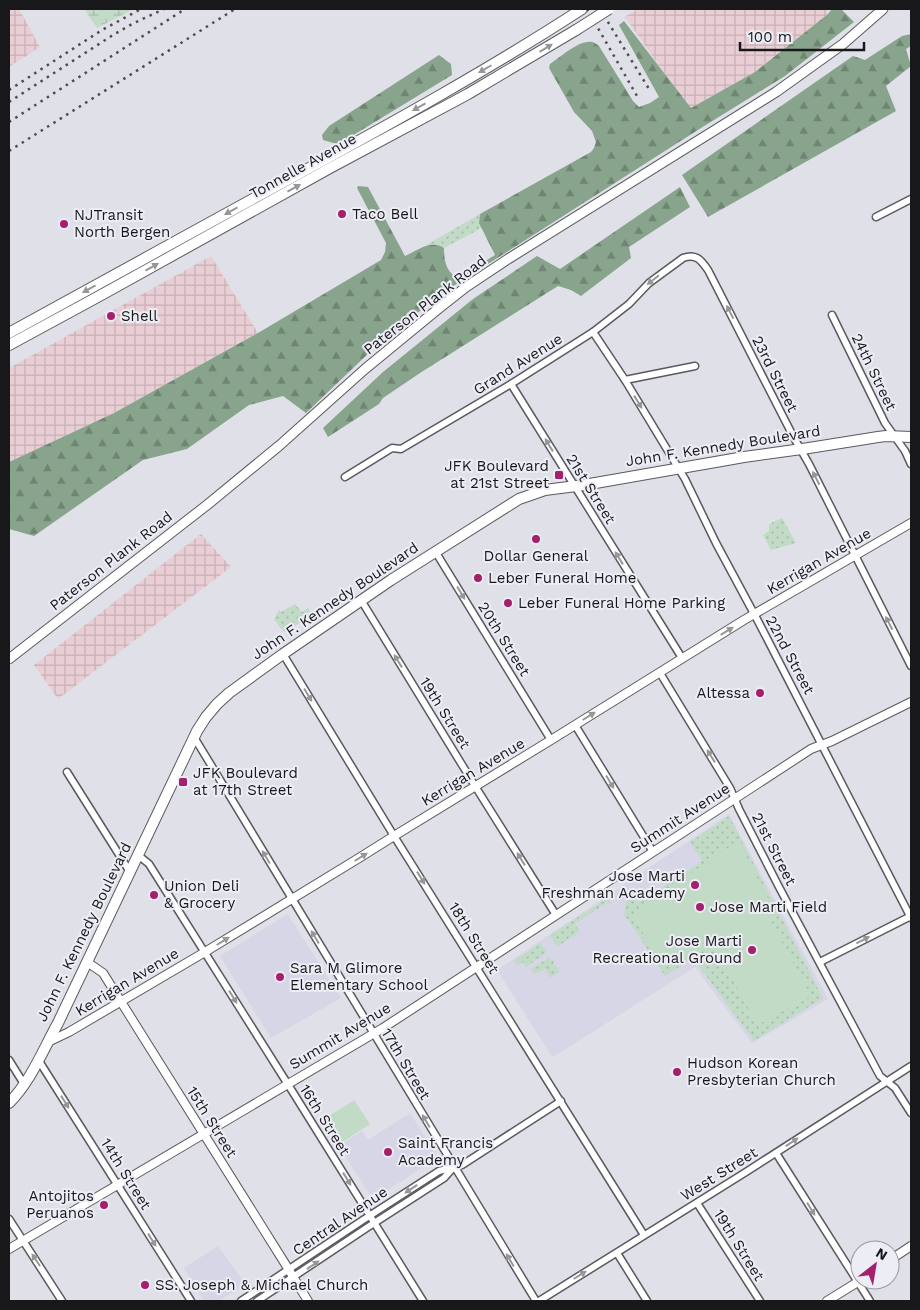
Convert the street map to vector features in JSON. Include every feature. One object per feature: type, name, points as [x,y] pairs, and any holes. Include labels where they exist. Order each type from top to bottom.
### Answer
[{"type":"main road","name":"Tonnelle Avenue","points":[[9,333],[462,83],[582,9]]},
{"type":"main road","name":"Tonnelle Avenue","points":[[9,345],[468,94],[609,9]]},
{"type":"main road","name":"Paterson Plank Road","points":[[9,659],[207,505],[280,445],[365,369],[466,287],[783,87],[843,44],[883,9]]},
{"type":"main road","name":"John F. Kennedy Boulevard","points":[[9,1103],[39,1061],[194,737],[206,717],[223,699],[283,654],[361,600],[519,499],[545,490],[854,440],[893,436],[911,437]]},
{"type":"street","points":[[876,217],[911,199]]},
{"type":"street","name":"Grand Avenue","points":[[345,477],[392,448],[401,449],[511,384],[593,332],[629,304],[649,283],[683,258],[694,256]]},
{"type":"street","name":"23rd Street","points":[[694,256],[702,260],[708,270],[911,666]]},
{"type":"street","name":"24th Street","points":[[832,315],[885,422],[905,451],[911,464]]},
{"type":"street","name":"22nd Street","points":[[593,332],[625,380],[678,468],[911,917]]},
{"type":"street","points":[[625,380],[695,366]]},
{"type":"street","name":"21st Street","points":[[511,384],[682,658]]},
{"type":"street","name":"Kerrigan Avenue","points":[[48,1042],[69,1032],[205,952],[754,614],[911,523]]},
{"type":"street","name":"20th Street","points":[[436,551],[551,740]]},
{"type":"street","name":"19th Street","points":[[361,600],[556,915]]},
{"type":"street","name":"18th Street","points":[[283,654],[394,836],[644,1234]]},
{"type":"street","name":"21st Street","points":[[660,673],[730,788],[739,809],[880,1076],[895,1088],[911,1113]]},
{"type":"street","name":"Summit Avenue","points":[[9,1249],[373,1034],[811,749],[832,741],[911,702]]},
{"type":"street","points":[[575,725],[653,852]]},
{"type":"street","name":"17th Street","points":[[194,737],[454,1168],[537,1301]]},
{"type":"street","points":[[67,772],[130,872]]},
{"type":"street","name":"16th Street","points":[[138,856],[149,864],[423,1301]]},
{"type":"street","points":[[820,962],[911,917]]},
{"type":"street","name":"15th Street","points":[[87,962],[102,973],[308,1301]]},
{"type":"street","points":[[9,1060],[24,1084]]},
{"type":"street","name":"14th Street","points":[[39,1061],[191,1301]]},
{"type":"street","name":"West Street","points":[[537,1301],[697,1203],[911,1066]]},
{"type":"street","name":"Central Avenue","points":[[241,1301],[439,1171],[462,1165],[561,1101]]},
{"type":"street","points":[[776,1153],[850,1266]]},
{"type":"street","name":"Central Avenue","points":[[257,1301],[444,1178],[454,1168]]},
{"type":"street","name":"19th Street","points":[[697,1203],[760,1301]]},
{"type":"street","points":[[9,1219],[62,1301]]},
{"type":"street","points":[[900,1253],[911,1246]]},
{"type":"street","points":[[617,1253],[647,1301]]},
{"type":"street","points":[[827,1301],[850,1287]]},
{"type":"shaded area","points":[[9,9],[19,9],[40,47],[9,67]]},
{"type":"shaded area","points":[[637,9],[825,9],[828,14],[755,72],[691,108],[625,17]]},
{"type":"shaded area","points":[[211,256],[258,333],[114,413],[9,462],[9,368]]},
{"type":"shaded area","points":[[201,534],[231,567],[58,699],[34,665]]},
{"type":"shaded area","name":"Jose Marti Freshman Academy","points":[[729,814],[828,999],[752,1043],[695,967],[552,1057],[497,970]]},
{"type":"shaded area","name":"Sara M Glimore Elementary School","points":[[288,914],[341,998],[271,1038],[220,956]]},
{"type":"shaded area","name":"Saint Francis Academy","points":[[410,1113],[438,1157],[373,1200],[339,1146],[362,1131],[368,1140]]},
{"type":"shaded area","points":[[218,1246],[246,1285],[218,1301],[204,1301],[184,1268]]},
{"type":"green space","points":[[84,9],[134,9],[97,28]]},
{"type":"green space","points":[[832,9],[841,9],[854,22],[785,76],[441,294],[373,349],[306,413],[283,396],[249,405],[187,449],[143,460],[34,536],[9,529],[9,462],[114,413],[258,333],[381,260],[385,252],[386,243],[357,188],[358,186],[368,187],[405,256],[429,245],[444,248],[445,262],[448,269],[458,278],[495,255],[479,223],[480,214],[591,152],[594,148],[596,142],[592,131],[574,112],[549,68],[550,64],[574,47],[588,42],[593,42],[599,46],[633,101],[639,107],[650,103],[659,97],[619,25],[624,21],[691,108],[755,72]]},
{"type":"green space","points":[[911,34],[911,46],[906,49],[911,66],[886,86],[896,111],[708,217],[682,175],[853,56],[865,60],[902,36]]},
{"type":"green space","points":[[439,55],[451,64],[452,75],[342,142],[337,144],[323,140],[322,135],[329,126]]},
{"type":"green space","points":[[680,187],[690,207],[629,247],[631,258],[581,296],[571,290],[558,286],[420,373],[383,398],[379,404],[328,437],[323,428],[383,372],[473,299],[537,256],[560,269]]},
{"type":"green space","points":[[480,214],[479,222],[482,228],[444,248],[436,245],[421,248]]},
{"type":"green space","points":[[782,518],[796,543],[771,550],[763,535],[769,531],[769,524]]},
{"type":"green space","points":[[295,604],[302,612],[308,608],[311,612],[310,616],[286,632],[283,631],[274,619],[279,610],[281,612]]},
{"type":"green space","points":[[729,816],[823,998],[754,1041],[693,958],[665,976],[624,914],[626,902],[631,899],[640,902],[702,861],[690,842]]},
{"type":"green space","points":[[738,841],[769,900],[762,905],[811,996],[757,1025],[711,938],[666,967],[631,915]]},
{"type":"green space","points":[[608,898],[613,906],[608,902],[575,924],[580,932],[558,946],[555,944],[550,935]]},
{"type":"green space","points":[[540,943],[546,950],[546,953],[526,967],[523,962],[517,966],[514,961]]},
{"type":"green space","points":[[548,958],[554,962],[560,972],[551,978],[545,969],[535,974],[531,969]]},
{"type":"green space","points":[[354,1100],[370,1124],[338,1145],[323,1120]]},
{"type":"railway","points":[[9,90],[102,30],[141,9]]},
{"type":"railway","points":[[9,102],[113,35],[164,9]]},
{"type":"railway","points":[[9,122],[185,9]]},
{"type":"railway","points":[[9,151],[235,9]]},
{"type":"railway","points":[[587,9],[637,96]]},
{"type":"railway","points":[[600,9],[649,89]]},
{"type":"place","name":"Taco Bell","points":[[342,214]]},
{"type":"place","name":"NJTransit North Bergen","points":[[64,224]]},
{"type":"place","name":"Shell","points":[[111,316]]},
{"type":"place","name":"JFK Boulevard at 21st Street","points":[[559,475]]},
{"type":"place","name":"Dollar General","points":[[536,539]]},
{"type":"place","name":"Leber Funeral Home","points":[[478,578]]},
{"type":"place","name":"Leber Funeral Home Parking","points":[[508,603]]},
{"type":"place","name":"Altessa","points":[[760,693]]},
{"type":"place","name":"JFK Boulevard at 17th Street","points":[[183,782]]},
{"type":"place","name":"Jose Marti Freshman Academy","points":[[695,885]]},
{"type":"place","name":"Union Deli & Grocery","points":[[154,895]]},
{"type":"place","name":"Jose Marti Field","points":[[700,907]]},
{"type":"place","name":"Jose Marti Recreational Ground","points":[[752,950]]},
{"type":"place","name":"Sara M Glimore Elementary School","points":[[280,977]]},
{"type":"place","name":"Hudson Korean Presbyterian Church","points":[[677,1072]]},
{"type":"place","name":"Saint Francis Academy","points":[[388,1152]]},
{"type":"place","name":"Antojitos Peruanos","points":[[104,1205]]},
{"type":"place","name":"SS. Joseph & Michael Church","points":[[145,1285]]}]
